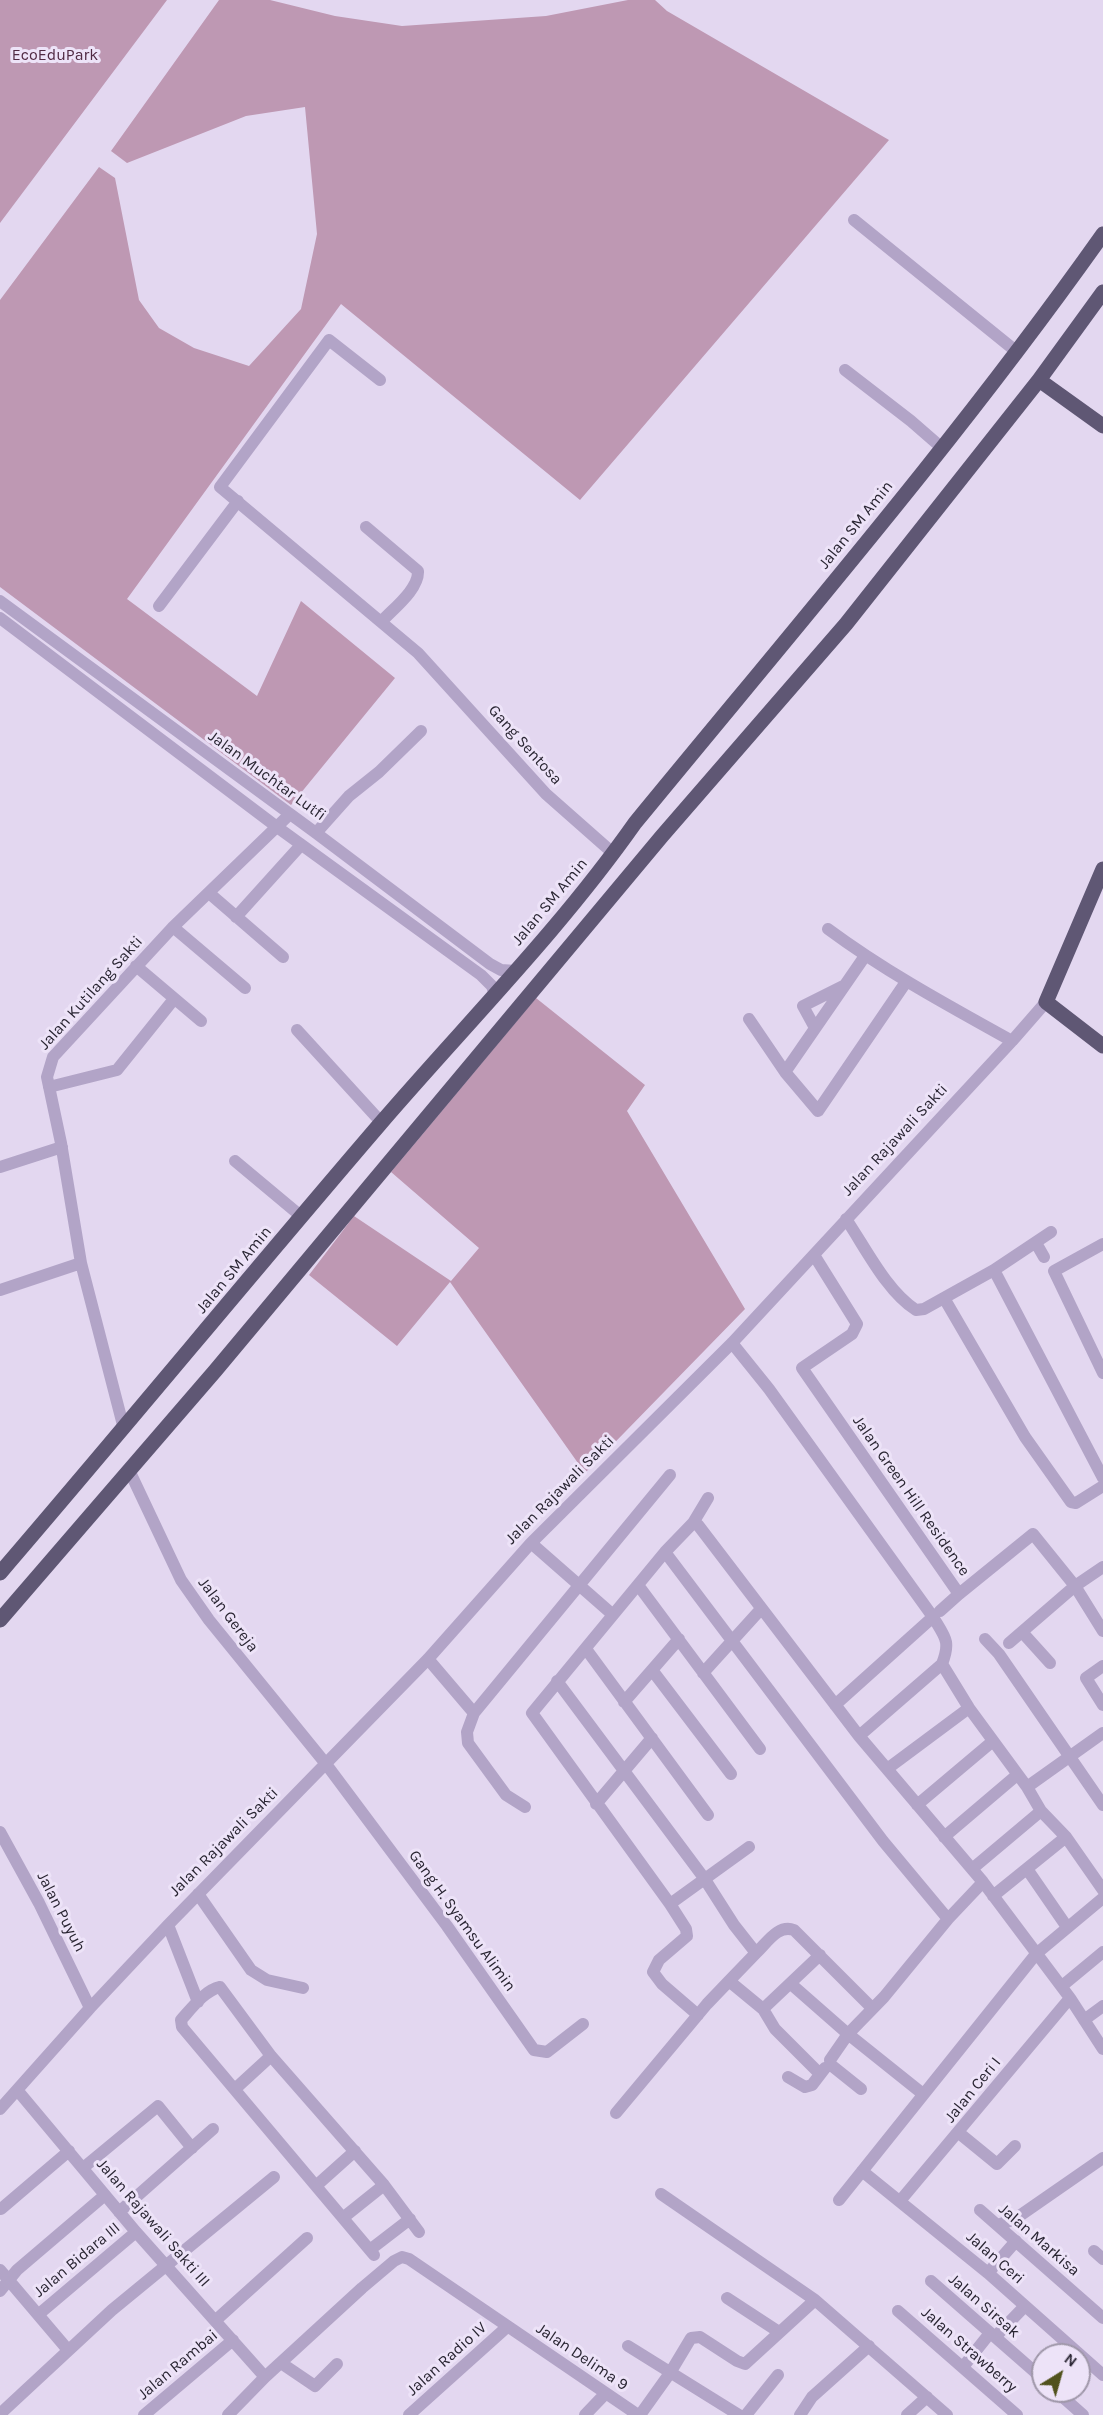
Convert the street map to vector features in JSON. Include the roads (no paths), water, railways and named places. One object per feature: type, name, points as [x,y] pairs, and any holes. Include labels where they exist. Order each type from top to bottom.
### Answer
[{"type":"main road","name":"Jalan SM Amin","points":[[0,1573],[381,1122],[516,971],[614,854],[643,814],[942,448],[1017,352],[1103,234]]},
{"type":"main road","points":[[0,1620],[662,836],[846,624],[1039,380],[1103,292]]},
{"type":"main road","points":[[1039,380],[1103,426]]},
{"type":"main road","name":"Jalan Rajawali Sakti","points":[[1046,1002],[1103,869]]},
{"type":"main road","points":[[1046,1002],[1103,1046]]},
{"type":"main road","points":[[401,1101],[424,1118]]},
{"type":"street","points":[[854,220],[1017,352]]},
{"type":"street","name":"Gang Sentosa","points":[[380,380],[329,340],[220,487],[418,653],[546,794],[614,854]]},
{"type":"street","points":[[845,370],[942,448]]},
{"type":"street","points":[[159,606],[238,501]]},
{"type":"street","points":[[366,527],[418,572],[418,579],[414,586],[382,621]]},
{"type":"street","name":"Jalan Muchtar Lutfi","points":[[0,601],[490,964],[501,969],[516,971]]},
{"type":"street","name":"Jalan Muchtar Lutfi","points":[[0,618],[301,845],[481,975],[492,986],[495,995]]},
{"type":"street","points":[[316,833],[349,796],[379,772],[421,731]]},
{"type":"street","name":"Jalan Kutilang Sakti","points":[[124,1429],[81,1263],[62,1147],[48,1087],[48,1067],[53,1057],[173,927],[290,814]]},
{"type":"street","points":[[236,917],[301,845]]},
{"type":"street","points":[[209,893],[283,957]]},
{"type":"street","points":[[173,927],[245,988]]},
{"type":"street","points":[[828,929],[906,982],[1012,1041]]},
{"type":"street","points":[[785,1072],[866,956]]},
{"type":"street","points":[[136,966],[201,1022]]},
{"type":"street","points":[[749,1020],[785,1072],[816,1111],[819,1110],[906,982]]},
{"type":"street","points":[[816,1028],[803,1006],[846,984]]},
{"type":"street","points":[[48,1087],[117,1070],[174,999]]},
{"type":"street","name":"Jalan Rajawali Sakti","points":[[0,2109],[168,1925],[428,1659],[531,1543],[732,1343],[1046,1002]]},
{"type":"street","points":[[297,1030],[381,1122]]},
{"type":"street","points":[[0,1167],[62,1147]]},
{"type":"street","points":[[235,1161],[302,1217]]},
{"type":"street","points":[[846,1219],[896,1292],[906,1304],[916,1310],[944,1298],[994,1270],[1051,1232]]},
{"type":"street","points":[[1036,1244],[1044,1257]]},
{"type":"street","points":[[1103,1244],[1054,1271],[1103,1372]]},
{"type":"street","name":"Jalan Green Hill Residence","points":[[814,1255],[857,1324],[852,1334],[802,1368],[959,1593],[1033,1534],[1075,1586],[1103,1631]]},
{"type":"street","points":[[0,1290],[81,1263]]},
{"type":"street","points":[[994,1270],[1103,1478]]},
{"type":"street","points":[[944,1298],[1025,1437],[1071,1502],[1076,1503],[1103,1486]]},
{"type":"street","points":[[732,1343],[769,1389],[936,1614],[946,1639],[948,1650],[942,1664],[859,1736]]},
{"type":"street","name":"Jalan Gereja","points":[[129,1470],[181,1580],[209,1620],[326,1764]]},
{"type":"street","points":[[525,1807],[506,1795],[468,1743],[467,1732],[474,1713],[670,1475]]},
{"type":"street","points":[[698,2015],[662,1984],[654,1972],[659,1960],[687,1934],[670,1904],[528,1717],[586,1649],[612,1614],[693,1523],[708,1498]]},
{"type":"street","points":[[693,1523],[698,1525],[859,1736],[983,1882],[1062,1986],[1103,2049]]},
{"type":"street","points":[[531,1543],[612,1614]]},
{"type":"street","points":[[665,1552],[883,1840],[948,1919]]},
{"type":"street","points":[[1010,1643],[1075,1586],[1103,1567]]},
{"type":"street","points":[[638,1585],[760,1749]]},
{"type":"street","points":[[835,1705],[959,1593]]},
{"type":"street","points":[[703,1672],[761,1610]]},
{"type":"street","points":[[1022,1632],[1050,1663]]},
{"type":"street","points":[[624,1702],[679,1639]]},
{"type":"street","points":[[985,1639],[999,1654],[1103,1805]]},
{"type":"street","points":[[586,1649],[708,1815]]},
{"type":"street","points":[[428,1659],[474,1713]]},
{"type":"street","points":[[839,2200],[1036,1954],[1102,1899],[1066,1837],[1041,1811],[1027,1787],[969,1708],[942,1664]]},
{"type":"street","points":[[1103,1666],[1086,1678],[1103,1704]]},
{"type":"street","points":[[652,1670],[730,1774]]},
{"type":"street","points":[[557,1681],[704,1878],[734,1925],[756,1953]]},
{"type":"street","points":[[887,1769],[969,1708]]},
{"type":"street","points":[[1027,1787],[1103,1733]]},
{"type":"street","points":[[596,1804],[652,1738]]},
{"type":"street","points":[[917,1805],[993,1741]]},
{"type":"street","name":"Gang H. Syamsu Alimin","points":[[326,1764],[447,1926],[534,2050],[547,2052],[584,2024]]},
{"type":"street","points":[[944,1837],[1017,1775]]},
{"type":"street","points":[[972,1869],[1041,1811]]},
{"type":"street","name":"Jalan Puyuh","points":[[0,1832],[39,1904],[90,2008]]},
{"type":"street","points":[[993,1896],[1066,1837]]},
{"type":"street","points":[[670,1904],[749,1847]]},
{"type":"street","points":[[1027,1869],[1067,1927]]},
{"type":"street","points":[[788,2077],[805,2087],[812,2085],[848,2034],[884,1997],[948,1919],[983,1882]]},
{"type":"street","points":[[198,1894],[251,1970],[267,1980],[303,1988]]},
{"type":"street","points":[[168,1925],[198,2002]]},
{"type":"street","points":[[616,2113],[698,2015],[781,1929],[794,1930],[872,2008]]},
{"type":"street","points":[[1062,1986],[1103,1952]]},
{"type":"street","points":[[763,2008],[820,1955]]},
{"type":"street","points":[[729,1981],[763,2008],[775,2029],[820,2074]]},
{"type":"street","points":[[791,1984],[848,2034],[923,2094]]},
{"type":"street","points":[[410,2219],[373,2252],[180,2024],[181,2020],[198,2002],[220,1987],[271,2056],[384,2185],[410,2219],[419,2232]]},
{"type":"street","name":"Jalan Ceri I","points":[[900,2201],[1070,1998]]},
{"type":"street","points":[[1084,2020],[1103,2006]]},
{"type":"street","points":[[235,2089],[271,2056]]},
{"type":"street","points":[[830,2062],[861,2089]]},
{"type":"street","name":"Jalan Rajawali Sakti III","points":[[18,2091],[136,2232],[168,2265],[265,2377]]},
{"type":"street","points":[[83,2168],[155,2102],[192,2148]]},
{"type":"street","points":[[119,2212],[213,2129]]},
{"type":"street","points":[[959,2133],[997,2164],[1015,2146]]},
{"type":"street","points":[[1,2209],[69,2151]]},
{"type":"street","points":[[317,2185],[355,2151]]},
{"type":"street","points":[[998,2226],[1015,2219],[1103,2158]]},
{"type":"street","name":"Jalan Ceri","points":[[862,2171],[988,2273],[1103,2375]]},
{"type":"street","points":[[0,2414],[68,2350],[274,2176]]},
{"type":"street","points":[[344,2217],[384,2185]]},
{"type":"street","points":[[661,2194],[815,2300],[947,2415]]},
{"type":"street","points":[[0,2291],[17,2270],[105,2195]]},
{"type":"street","name":"Jalan Markisa","points":[[981,2210],[1103,2318]]},
{"type":"street","name":"Jalan Bidara III","points":[[39,2314],[136,2232]]},
{"type":"street","points":[[216,2320],[307,2238]]},
{"type":"street","points":[[988,2273],[1016,2241]]},
{"type":"street","name":"Jalan Delima 9","points":[[280,2363],[362,2288],[402,2257],[409,2259],[639,2415]]},
{"type":"street","points":[[0,2270],[68,2350]]},
{"type":"street","name":"Jalan Sirsak","points":[[931,2281],[1031,2368]]},
{"type":"street","points":[[727,2298],[779,2332]]},
{"type":"street","points":[[639,2415],[670,2373],[691,2338],[695,2336],[742,2364],[748,2362],[815,2300]]},
{"type":"street","points":[[963,2367],[1025,2306]]},
{"type":"street","name":"Jalan Strawberry","points":[[898,2311],[1017,2415]]},
{"type":"street","name":"Jalan Radio IV","points":[[409,2415],[507,2327]]},
{"type":"street","name":"Jalan Rambai","points":[[144,2415],[233,2340]]},
{"type":"street","points":[[628,2346],[739,2415]]},
{"type":"street","points":[[800,2415],[812,2397],[869,2346]]},
{"type":"street","points":[[232,2411],[280,2363],[315,2386],[337,2364]]},
{"type":"street","points":[[746,2415],[778,2375]]},
{"type":"street","points":[[585,2415],[606,2393]]},
{"type":"street","points":[[907,2415],[927,2397]]},
{"type":"street","points":[[1070,2403],[1083,2415]]},
{"type":"street","points":[[232,2411],[248,2415]]},
{"type":"park label","name":"EcoEduPark","points":[[55,55]]}]
